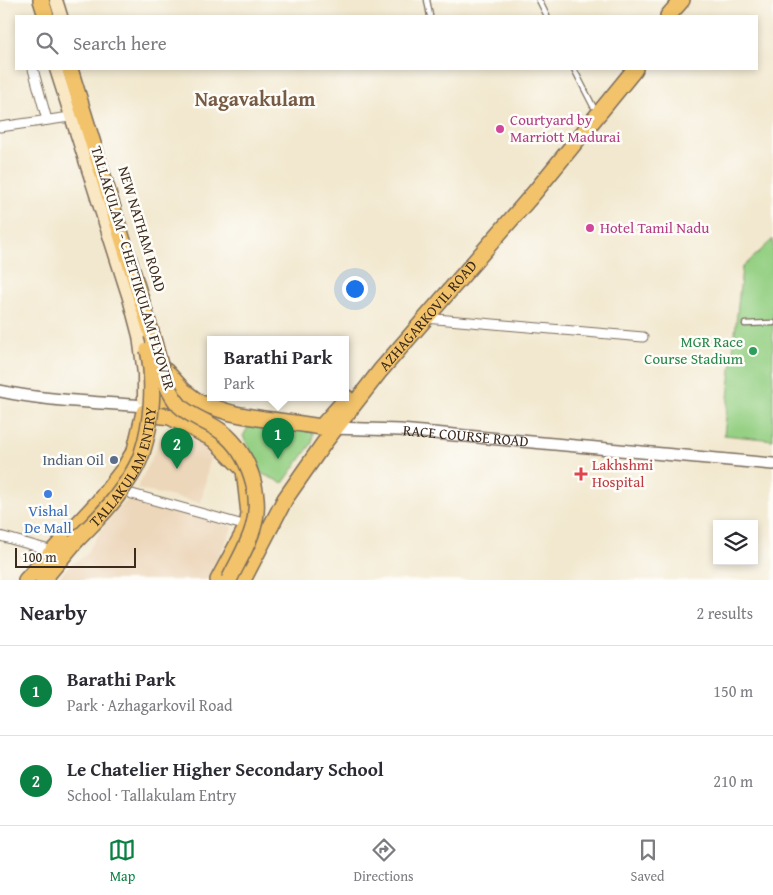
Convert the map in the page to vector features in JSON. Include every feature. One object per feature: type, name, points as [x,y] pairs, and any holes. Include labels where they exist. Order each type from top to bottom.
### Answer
[{"type":"main road","points":[[35,0],[40,15]]},
{"type":"main road","points":[[41,0],[46,15]]},
{"type":"main road","points":[[50,0],[54,15]]},
{"type":"main road","points":[[56,0],[61,15]]},
{"type":"main road","points":[[669,15],[682,0]]},
{"type":"main road","points":[[680,15],[692,0]]},
{"type":"main road","points":[[26,580],[99,501],[123,470],[135,450],[151,405],[144,374],[139,336],[103,215],[56,70]]},
{"type":"main road","name":"TALLAKULAM - CHETTIKULAM FLYOVER","points":[[62,70],[144,334]]},
{"type":"main road","name":"TALLAKULAM - CHETTIKULAM FLYOVER","points":[[70,70],[169,390],[180,406],[222,432],[235,446],[245,460],[255,488],[256,508],[253,528],[229,580]]},
{"type":"main road","name":"NEW NATHAM ROAD","points":[[77,70],[157,330],[167,380],[151,405]]},
{"type":"main road","name":"AZHAGARKOVIL ROAD","points":[[328,427],[380,371],[534,193],[623,70]]},
{"type":"main road","name":"AZHAGARKOVIL ROAD","points":[[328,427],[465,259],[596,109],[635,70]]},
{"type":"main road","name":"TALLAKULAM ENTRY","points":[[43,580],[116,498],[131,476],[142,454],[151,412],[152,384],[150,358],[144,334]]},
{"type":"main road","points":[[166,371],[184,391],[199,403]]},
{"type":"main road","name":"RACE COURSE ROAD","points":[[151,405],[171,397],[236,414],[328,427]]},
{"type":"main road","points":[[151,405],[170,418],[213,439],[244,470],[249,514],[247,526],[218,580]]},
{"type":"main road","points":[[243,580],[285,498],[324,443],[328,427]]},
{"type":"street","points":[[33,70],[47,120]]},
{"type":"street","points":[[0,127],[70,117]]},
{"type":"street","points":[[425,318],[643,337]]},
{"type":"street","name":"RACE COURSE ROAD","points":[[0,391],[15,395],[94,403],[151,405]]},
{"type":"street","name":"RACE COURSE ROAD","points":[[328,427],[400,430],[773,464]]},
{"type":"street","points":[[132,494],[247,526]]},
{"type":"street","points":[[0,536],[53,551]]},
{"type":"lane","points":[[426,0],[430,15]]},
{"type":"lane","points":[[539,0],[546,15]]},
{"type":"lane","points":[[575,70],[596,109]]},
{"type":"lane","points":[[745,324],[773,323]]},
{"type":"shaded area","points":[[164,432],[174,433],[212,449],[201,503],[137,489]]},
{"type":"shaded area","points":[[128,500],[233,527],[207,580],[57,580],[69,566],[86,555],[110,515]]},
{"type":"green space","name":"MGR Race Course Stadium","points":[[773,239],[773,440],[724,435],[742,268]]},
{"type":"green space","points":[[250,424],[304,429],[313,433],[312,443],[283,483],[262,474],[243,436]]},
{"type":"place","name":"Courtyard by Marriott Madurai","points":[[500,129]]},
{"type":"place","name":"Hotel Tamil Nadu","points":[[590,228]]},
{"type":"place","name":"MGR Race Course Stadium","points":[[753,351]]},
{"type":"place","name":"Barathi Park","points":[[278,459]]},
{"type":"place","name":"Indian Oil","points":[[114,460]]},
{"type":"place","name":"Le Chatelier Higher Secondary School","points":[[177,469]]},
{"type":"place","name":"Lakhshmi Hospital","points":[[581,474]]},
{"type":"place","name":"Vishal De Mall","points":[[48,494]]},
{"type":"district","name":"Nagavakulam","points":[[255,99]]}]
